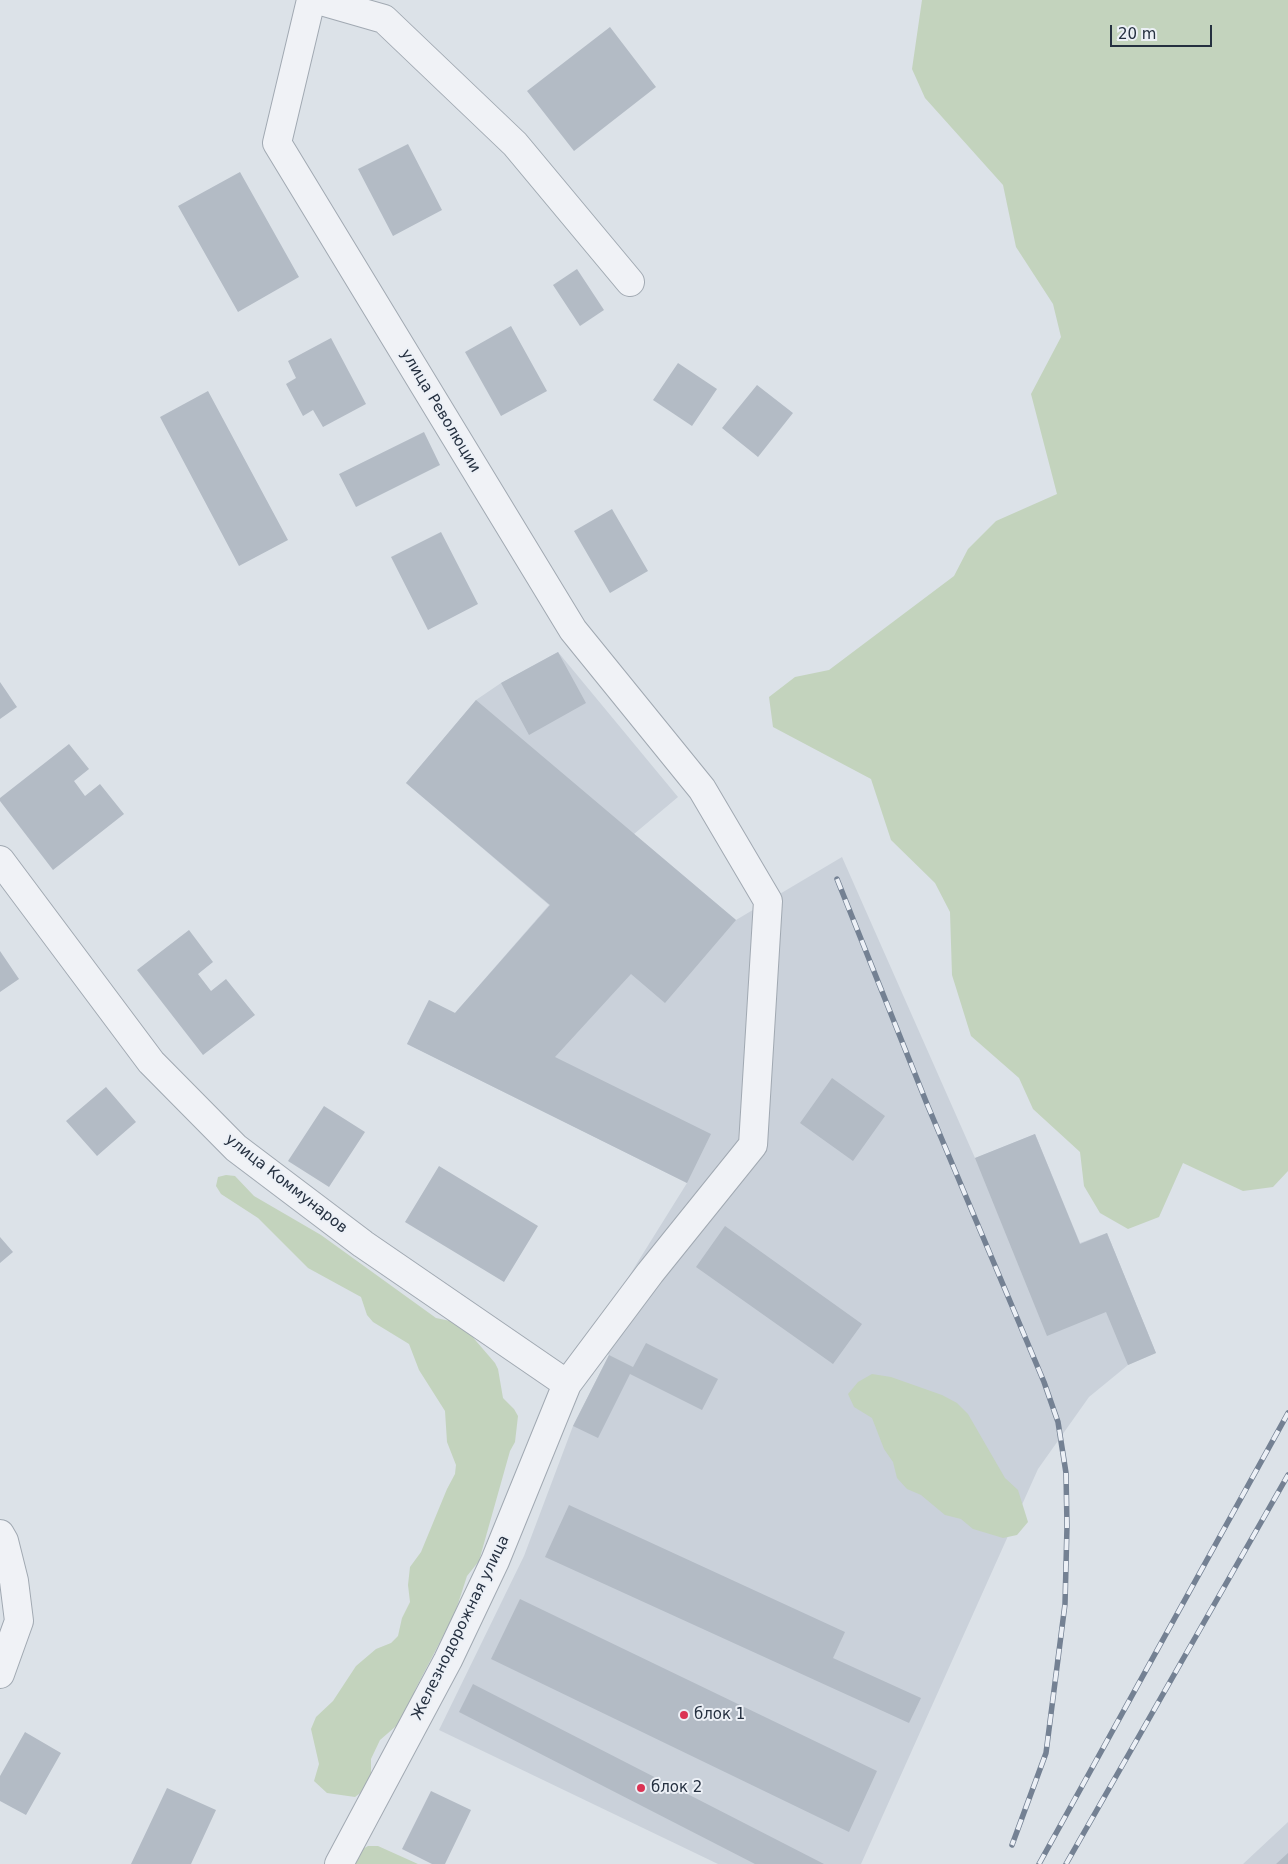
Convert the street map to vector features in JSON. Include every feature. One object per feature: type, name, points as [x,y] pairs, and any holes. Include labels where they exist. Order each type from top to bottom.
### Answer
[{"type":"street","name":"улица Революции","points":[[311,0],[277,143],[573,630],[702,790],[768,901],[753,1144],[650,1273],[567,1384]]},
{"type":"street","points":[[332,2],[384,18],[515,144],[630,282]]},
{"type":"street","name":"улица Коммунаров","points":[[0,860],[152,1062],[236,1148],[363,1244],[567,1384]]},
{"type":"street","name":"Железнодорожная улица","points":[[339,1864],[466,1624],[495,1561],[567,1384]]},
{"type":"street","points":[[0,1534],[4,1541],[14,1581],[0,1674]]},
{"type":"shaded area","points":[[558,652],[678,797],[634,834],[736,920],[842,857],[975,1158],[1035,1134],[1080,1243],[1107,1233],[1156,1353],[1128,1365],[1089,1397],[1038,1469],[861,1864],[718,1864],[439,1730],[524,1556],[573,1426],[609,1355],[586,1345],[687,1183],[407,1044],[429,1000],[455,1013],[549,905],[406,783],[476,700],[501,683]]},
{"type":"shaded area","points":[[1288,1822],[1288,1864],[1243,1864]]},
{"type":"green space","points":[[922,0],[1288,0],[1288,1171],[1273,1187],[1243,1191],[1183,1163],[1159,1217],[1128,1229],[1100,1213],[1084,1186],[1080,1152],[1033,1109],[1019,1078],[971,1036],[952,975],[950,912],[935,883],[891,840],[871,779],[773,727],[769,697],[795,677],[829,670],[954,576],[968,549],[996,521],[1057,494],[1031,394],[1061,337],[1053,304],[1016,247],[1003,185],[925,98],[912,69]]},
{"type":"green space","points":[[226,1175],[235,1176],[254,1196],[321,1235],[436,1318],[455,1322],[464,1327],[495,1363],[498,1369],[503,1398],[518,1416],[515,1442],[510,1451],[479,1561],[467,1576],[455,1613],[415,1690],[412,1707],[402,1721],[380,1740],[371,1759],[371,1776],[363,1791],[355,1797],[327,1793],[314,1781],[319,1764],[311,1729],[316,1717],[333,1701],[356,1666],[376,1649],[391,1643],[398,1636],[402,1618],[410,1602],[408,1585],[410,1567],[421,1552],[455,1474],[456,1465],[447,1442],[445,1411],[419,1370],[409,1344],[373,1322],[367,1315],[361,1297],[308,1268],[258,1218],[221,1194],[216,1186],[218,1177]]},
{"type":"green space","points":[[872,1374],[891,1377],[942,1395],[957,1403],[968,1414],[1005,1478],[1018,1490],[1028,1522],[1017,1535],[1003,1538],[973,1529],[961,1519],[945,1515],[921,1495],[907,1489],[897,1478],[893,1462],[884,1449],[872,1418],[854,1407],[848,1394],[858,1382]]},
{"type":"green space","points":[[368,1846],[378,1846],[418,1864],[354,1864],[361,1850]]},
{"type":"building","points":[[610,27],[656,87],[574,151],[527,91]]},
{"type":"building","points":[[408,144],[442,210],[393,236],[358,169]]},
{"type":"building","points":[[240,172],[299,277],[238,312],[178,206]]},
{"type":"building","points":[[577,269],[604,310],[580,326],[553,285]]},
{"type":"building","points":[[511,326],[547,391],[501,416],[465,352]]},
{"type":"building","points":[[331,338],[366,404],[323,427],[313,410],[303,416],[286,384],[296,378],[288,361]]},
{"type":"building","points":[[678,363],[717,389],[692,426],[653,400]]},
{"type":"building","points":[[757,385],[793,413],[758,457],[722,428]]},
{"type":"building","points":[[208,391],[288,540],[239,566],[160,417]]},
{"type":"building","points":[[424,432],[440,465],[356,507],[339,474]]},
{"type":"building","points":[[612,509],[648,571],[610,593],[574,531]]},
{"type":"building","points":[[441,532],[478,604],[428,630],[391,557]]},
{"type":"building","points":[[558,652],[586,703],[529,735],[501,683]]},
{"type":"building","points":[[0,682],[17,707],[0,719]]},
{"type":"building","points":[[476,700],[736,920],[665,1003],[631,974],[555,1057],[711,1134],[687,1183],[407,1044],[429,1000],[455,1013],[550,905],[406,783]]},
{"type":"building","points":[[69,744],[89,769],[74,781],[85,796],[100,784],[124,814],[53,870],[0,801],[0,798]]},
{"type":"building","points":[[189,930],[213,962],[198,974],[211,991],[226,979],[255,1015],[203,1055],[137,970]]},
{"type":"building","points":[[0,951],[19,979],[0,992]]},
{"type":"building","points":[[832,1078],[885,1116],[853,1161],[800,1123]]},
{"type":"building","points":[[106,1087],[136,1122],[97,1156],[66,1121]]},
{"type":"building","points":[[324,1106],[365,1132],[329,1187],[288,1161]]},
{"type":"building","points":[[1035,1134],[1080,1244],[1107,1233],[1156,1353],[1128,1365],[1106,1312],[1047,1336],[975,1158]]},
{"type":"building","points":[[439,1166],[538,1226],[504,1282],[405,1222]]},
{"type":"building","points":[[725,1226],[862,1324],[833,1364],[696,1267]]},
{"type":"building","points":[[0,1237],[13,1252],[0,1263]]},
{"type":"building","points":[[646,1343],[718,1379],[702,1410],[630,1374],[598,1438],[573,1426],[609,1355],[633,1367]]},
{"type":"building","points":[[569,1505],[845,1632],[833,1658],[921,1698],[909,1723],[545,1557]]},
{"type":"building","name":"блок 1","points":[[520,1599],[877,1771],[849,1832],[491,1659]]},
{"type":"building","name":"блок 2","points":[[473,1684],[824,1864],[755,1864],[459,1712]]},
{"type":"building","points":[[25,1732],[61,1753],[26,1815],[0,1801],[0,1776]]},
{"type":"building","points":[[167,1788],[216,1810],[191,1864],[131,1864]]},
{"type":"building","points":[[431,1791],[471,1810],[445,1864],[432,1864],[402,1849]]},
{"type":"building","points":[[1288,1853],[1288,1864],[1276,1864]]},
{"type":"railway","points":[[837,879],[927,1104],[1044,1382],[1058,1422],[1066,1473],[1065,1604],[1046,1753],[1012,1845]]},
{"type":"railway","points":[[1039,1864],[1288,1413]]},
{"type":"railway","points":[[1066,1864],[1288,1475]]},
{"type":"place","name":"блок 1","points":[[684,1715]]},
{"type":"place","name":"блок 2","points":[[641,1788]]}]
